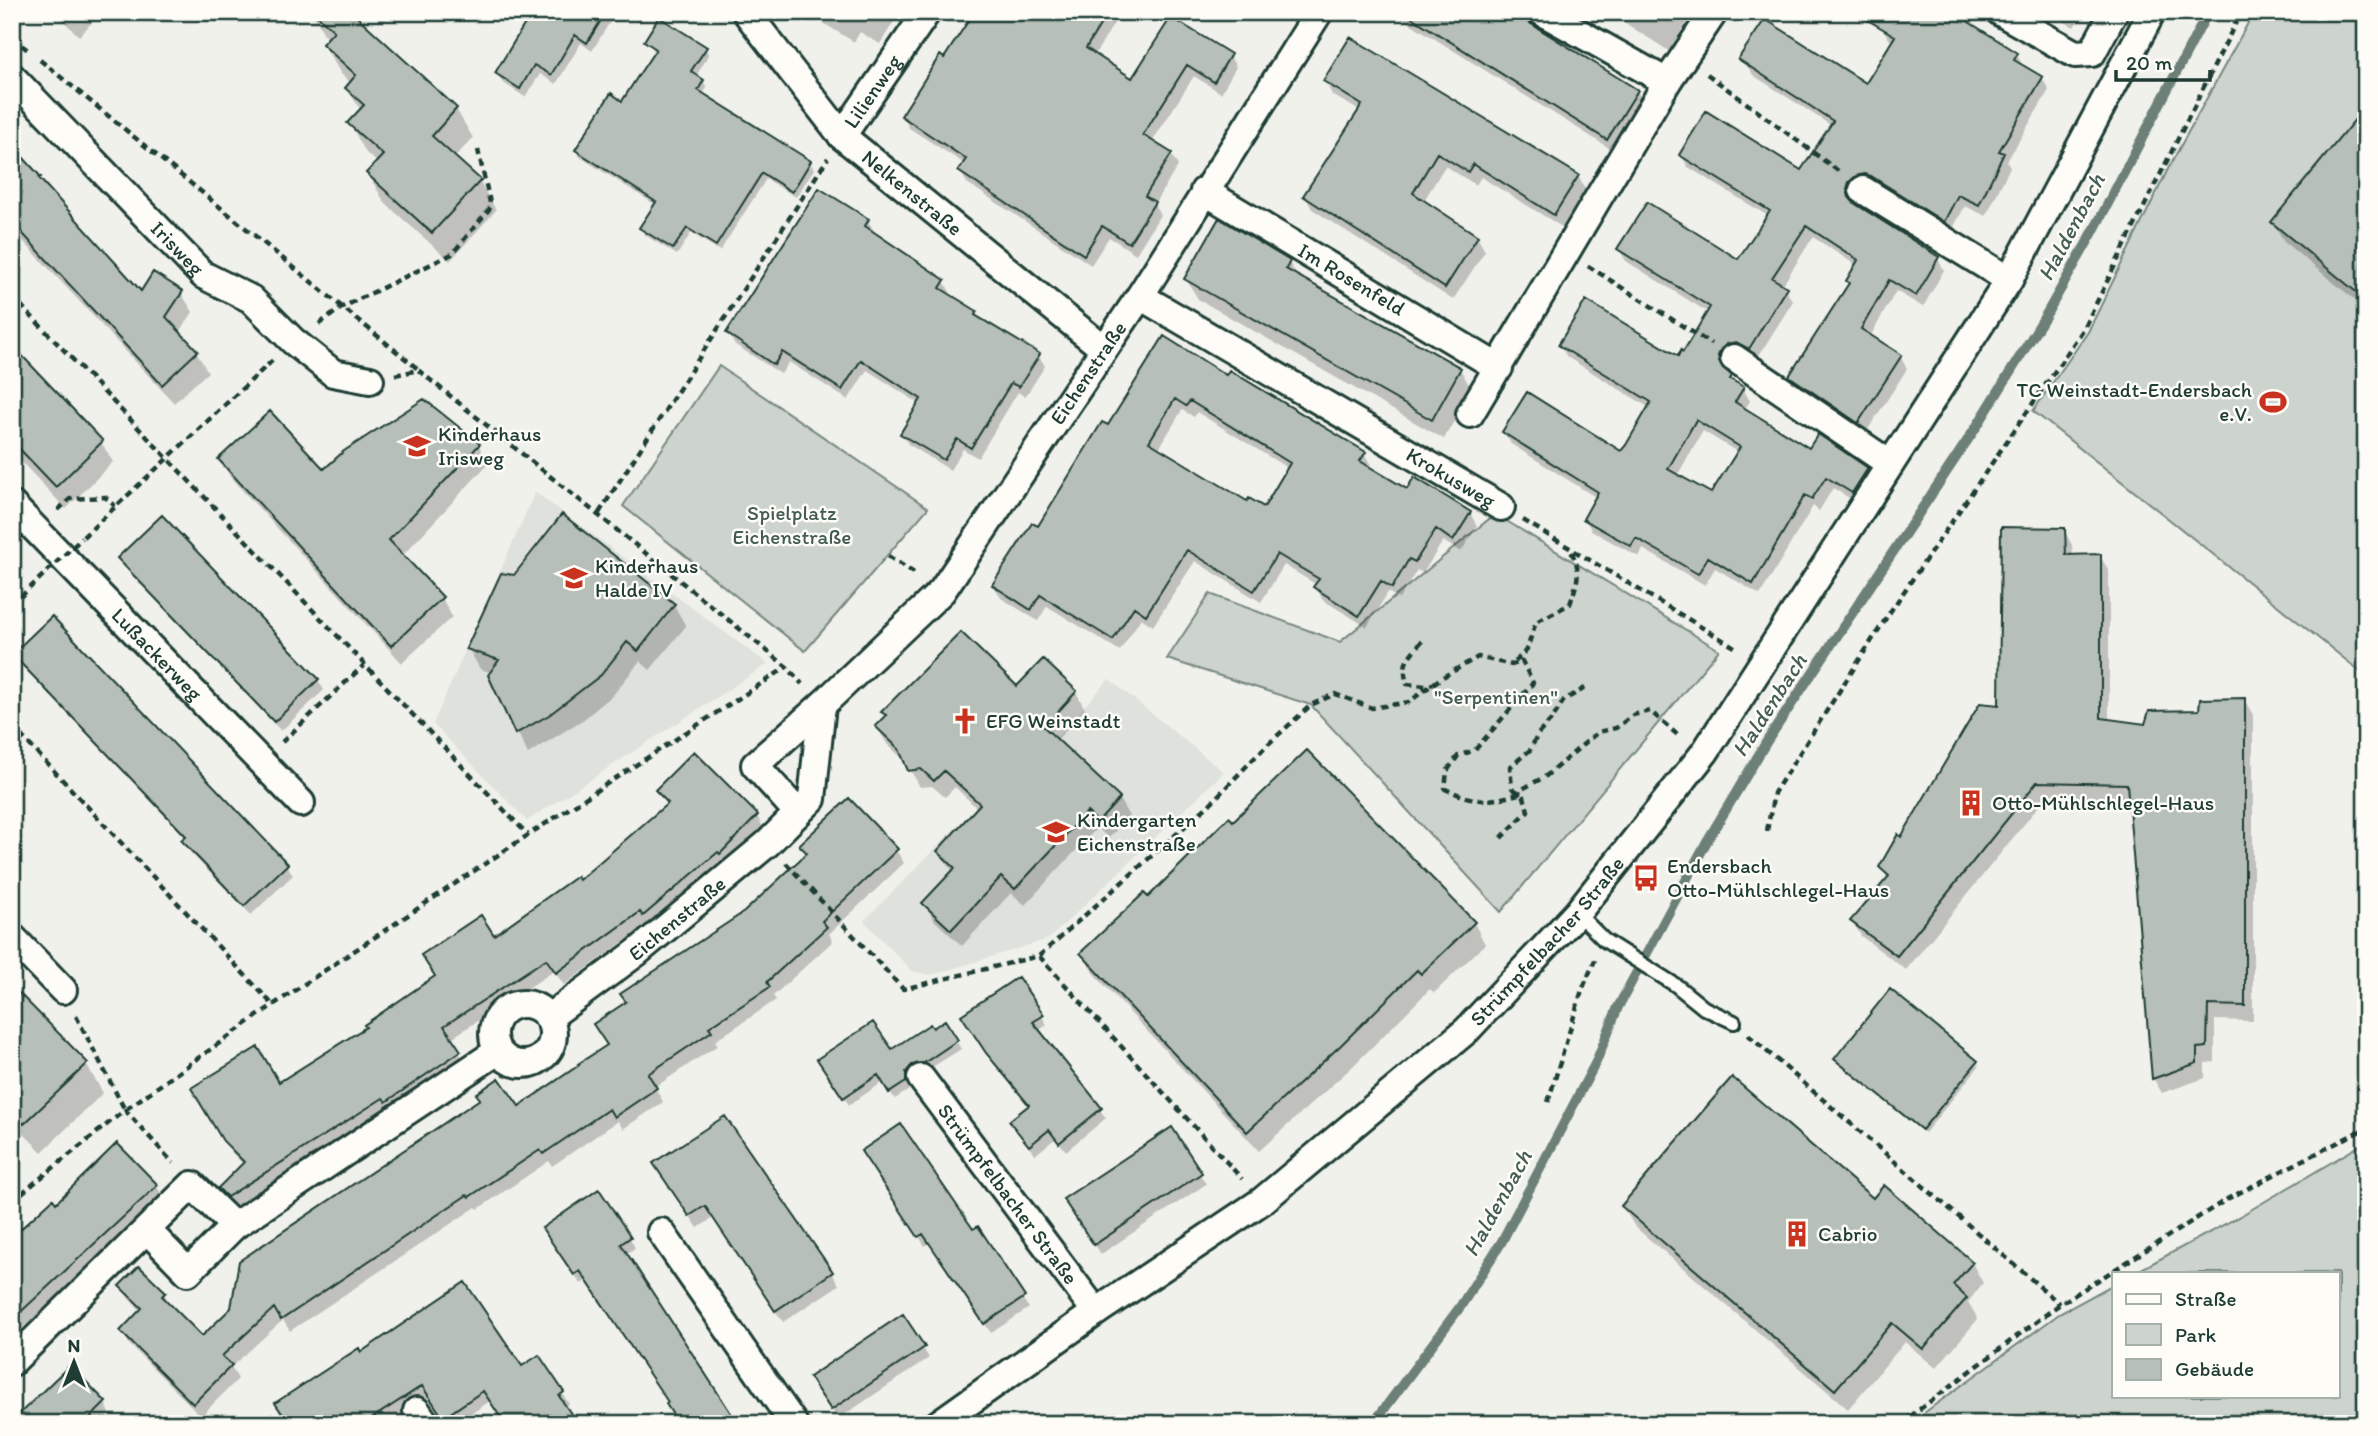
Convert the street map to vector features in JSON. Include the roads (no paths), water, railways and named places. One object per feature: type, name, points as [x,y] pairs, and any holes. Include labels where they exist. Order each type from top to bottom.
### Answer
[{"type":"street","name":"Nelkenstraße","points":[[746,12],[842,135],[1104,349]]},
{"type":"street","name":"Lilienweg","points":[[842,135],[927,12]]},
{"type":"street","name":"Eichenstraße","points":[[798,813],[755,765],[942,591],[1140,296],[1319,12]]},
{"type":"street","points":[[1542,12],[1667,82]]},
{"type":"street","points":[[1470,414],[1667,82],[1714,12]]},
{"type":"street","points":[[2000,12],[2075,54],[2092,53],[2115,12]]},
{"type":"street","name":"Strümpfelbacher Straße","points":[[938,1424],[1096,1312],[1262,1200],[1467,1030],[1577,913],[1705,752],[2008,280],[2152,12]]},
{"type":"street","name":"Irisweg","points":[[12,77],[203,275],[251,299],[293,341],[333,373],[370,380]]},
{"type":"street","points":[[1863,190],[2008,280]]},
{"type":"street","name":"Im Rosenfeld","points":[[1204,191],[1499,368]]},
{"type":"street","name":"Krokusweg","points":[[1140,296],[1501,507]]},
{"type":"street","points":[[1734,358],[1890,464]]},
{"type":"street","name":"Lußackerweg","points":[[12,505],[302,803]]},
{"type":"street","name":"Eichenstraße","points":[[548,1018],[636,954],[768,843],[812,799],[822,705]]},
{"type":"street","points":[[12,937],[63,990]]},
{"type":"street","points":[[526,1003],[539,1008],[548,1018],[553,1033],[550,1048],[539,1059],[525,1064],[510,1061],[498,1051],[493,1039],[494,1025],[501,1013],[512,1006],[526,1003]]},
{"type":"street","points":[[147,1230],[188,1272],[234,1226],[498,1051]]},
{"type":"street","name":"Strümpfelbacher Straße","points":[[921,1078],[1096,1312]]},
{"type":"street","points":[[12,1362],[192,1185],[234,1226]]},
{"type":"street","points":[[661,1232],[794,1424]]},
{"type":"lane","points":[[1577,913],[1604,940],[1665,978],[1704,1008],[1734,1023]]},
{"type":"waterway","name":"Haldenbach","points":[[1373,1424],[1460,1307],[1501,1243],[1596,1062],[1618,1007],[1706,843],[1767,741],[1977,426],[2047,313],[2092,234],[2208,12]]},
{"type":"place","name":"TC Weinstadt-Endersbach e.V.","points":[[2273,402]]},
{"type":"place","name":"Kinderhaus Irisweg","points":[[417,446]]},
{"type":"place","name":"Kinderhaus Halde IV","points":[[574,578]]},
{"type":"place","name":"EFG Weinstadt","points":[[965,721]]},
{"type":"place","name":"Otto-Mühlschlegel-Haus","points":[[1971,803]]},
{"type":"place","name":"Kindergarten Eichenstraße","points":[[1056,832]]},
{"type":"place","name":"Endersbach Otto-Mühlschlegel-Haus","points":[[1646,878]]},
{"type":"place","name":"Cabrio","points":[[1797,1234]]},
{"type":"park label","name":"Spielplatz Eichenstraße","points":[[792,525]]},
{"type":"park label","name":"\"Serpentinen\"","points":[[1496,697]]}]
